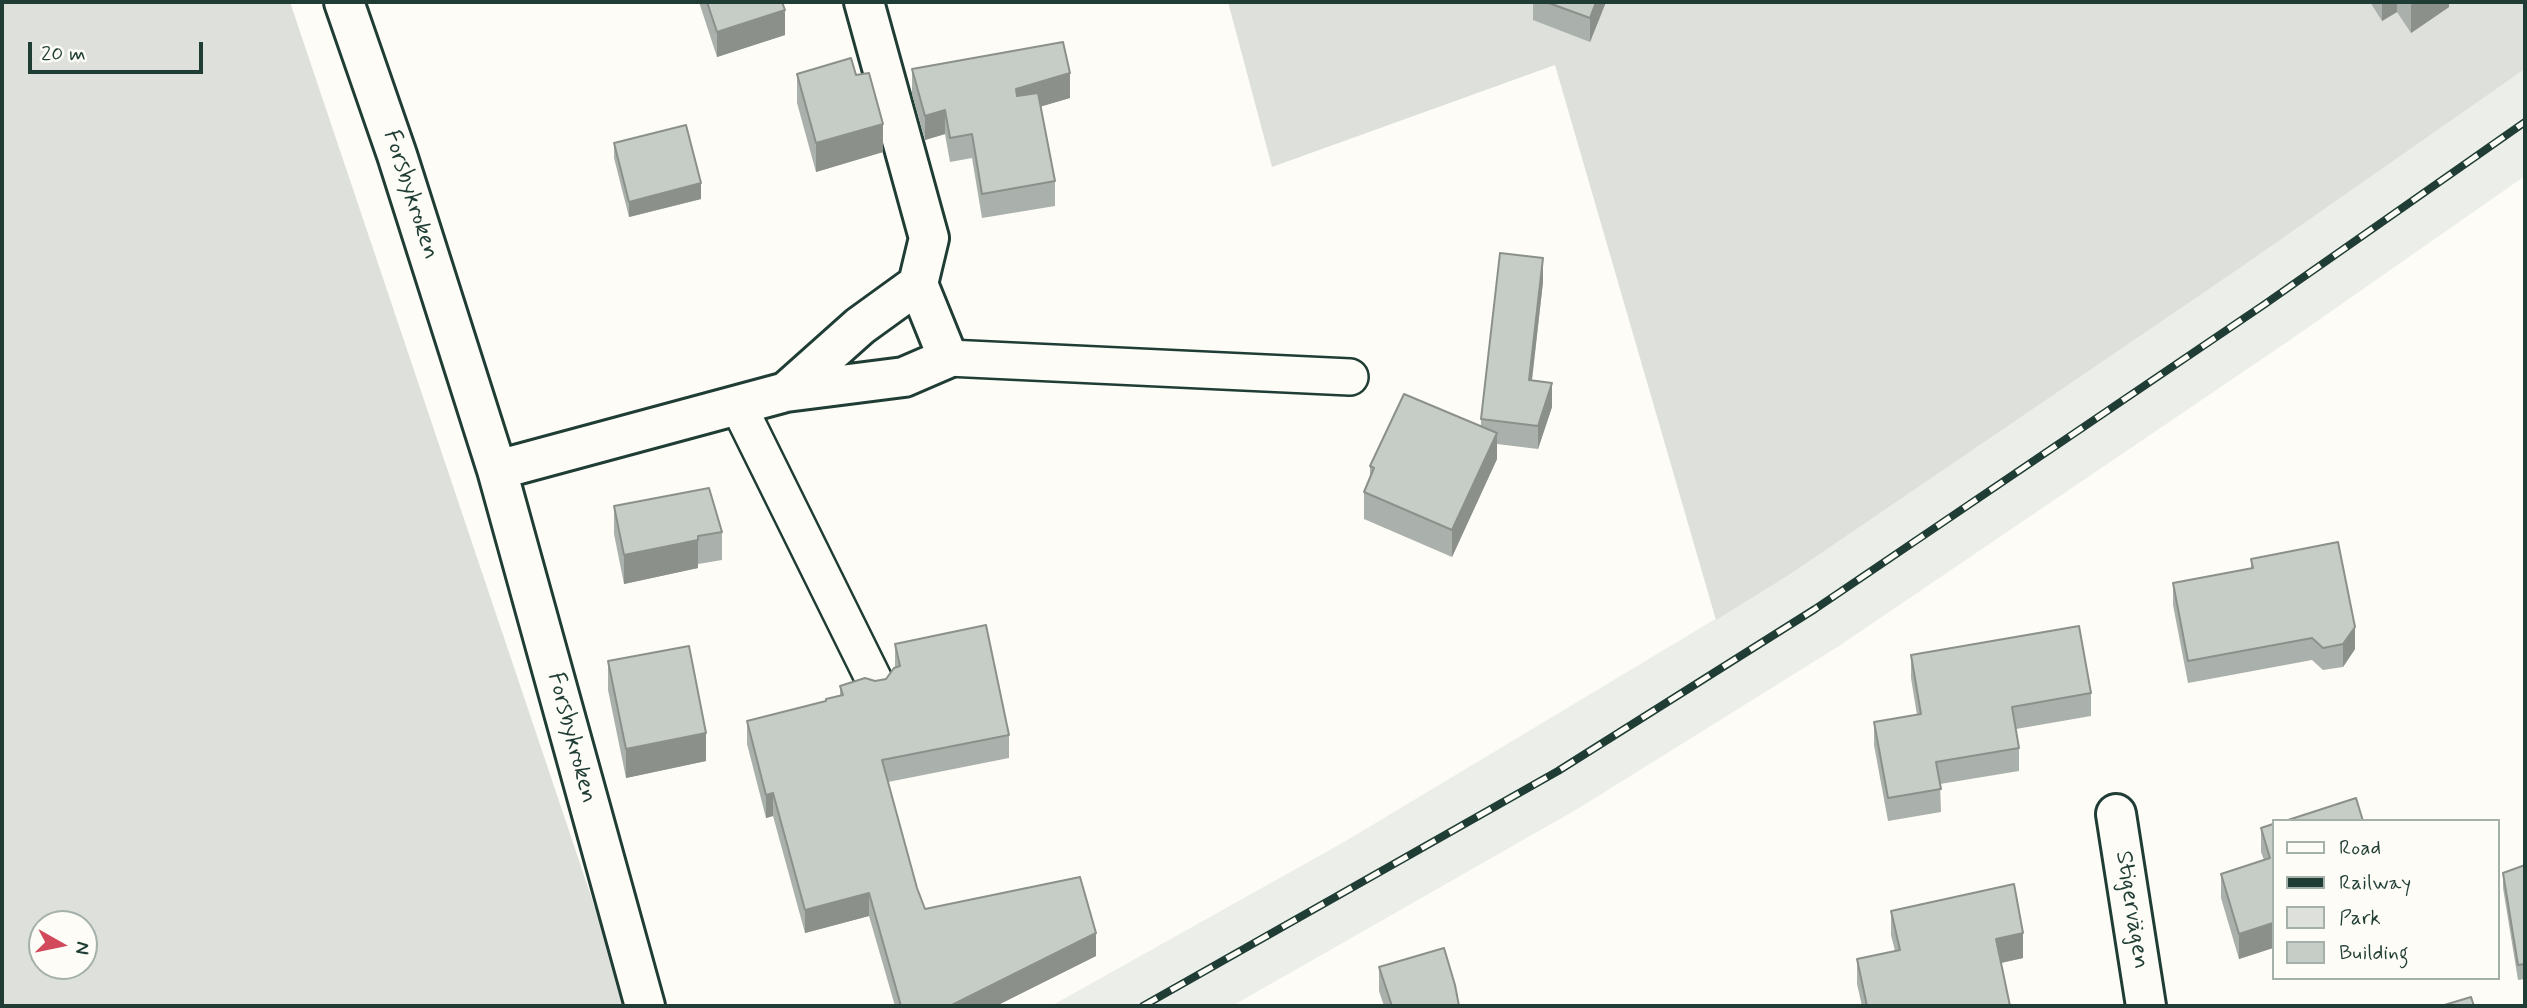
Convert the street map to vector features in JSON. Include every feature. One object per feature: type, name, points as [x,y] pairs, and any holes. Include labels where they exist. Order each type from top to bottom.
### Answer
[{"type":"street","name":"Forsbykroken","points":[[344,2],[397,155],[497,470],[645,1006]]},
{"type":"street","points":[[497,470],[786,392],[904,377],[948,358],[918,284],[929,238],[864,2]]},
{"type":"street","points":[[786,392],[860,326],[918,284]]},
{"type":"street","name":"Stigervägen","points":[[2116,814],[2146,1006]]},
{"type":"lane","points":[[948,358],[1350,377]]},
{"type":"lane","points":[[738,405],[876,684]]},
{"type":"shaded area","points":[[2525,69],[2525,176],[2290,340],[1839,646],[1579,808],[1232,1006],[1051,1006],[1344,842],[1792,573],[2240,268]]},
{"type":"green space","points":[[2,2],[290,2],[628,1006],[2,1006]]},
{"type":"green space","points":[[1228,2],[2525,2],[2525,69],[2240,268],[1792,573],[1716,620],[1555,65],[1272,167]]},
{"type":"building","points":[[707,2],[782,2],[785,10],[717,32]]},
{"type":"building","points":[[1546,2],[1596,2],[1590,18]]},
{"type":"building","points":[[1063,42],[1070,73],[1016,89],[1017,96],[1038,93],[1055,181],[982,194],[972,134],[950,138],[945,110],[925,116],[912,69]]},
{"type":"building","points":[[851,58],[856,75],[869,73],[883,124],[816,143],[797,74]]},
{"type":"building","points":[[686,125],[701,183],[629,202],[614,143]]},
{"type":"building","points":[[1500,253],[1543,258],[1529,380],[1552,383],[1538,426],[1481,419]]},
{"type":"building","points":[[1404,394],[1497,433],[1452,530],[1364,492],[1374,468],[1370,466]]},
{"type":"building","points":[[709,488],[722,532],[698,536],[698,540],[624,555],[614,506]]},
{"type":"building","points":[[2338,542],[2355,627],[2343,644],[2323,648],[2312,638],[2188,661],[2173,583],[2253,568],[2251,559]]},
{"type":"building","points":[[986,625],[1009,735],[882,760],[917,888],[925,909],[1080,877],[1096,933],[950,1006],[901,1006],[869,893],[805,910],[773,793],[766,795],[747,721],[843,695],[840,686],[865,678],[875,681],[886,679],[894,668],[900,666],[895,644]]},
{"type":"building","points":[[2079,626],[2091,693],[2012,707],[2019,748],[1936,762],[1941,789],[1888,798],[1874,722],[1921,714],[1911,655]]},
{"type":"building","points":[[689,646],[706,733],[626,749],[608,661]]},
{"type":"building","points":[[2356,798],[2362,819],[2291,819]]},
{"type":"building","points":[[2272,824],[2272,923],[2239,934],[2221,874],[2270,858],[2261,828]]},
{"type":"building","points":[[2525,865],[2525,964],[2518,965],[2503,873]]},
{"type":"building","points":[[2014,884],[2023,933],[1996,939],[2010,1006],[1867,1006],[1857,959],[1900,950],[1891,911]]},
{"type":"building","points":[[1444,948],[1459,1006],[1392,1006],[1379,967]]},
{"type":"building","points":[[2471,997],[2474,1006],[2441,1006]]},
{"type":"railway","points":[[1143,1006],[1558,771],[1815,609],[2265,304],[2525,122]]}]
